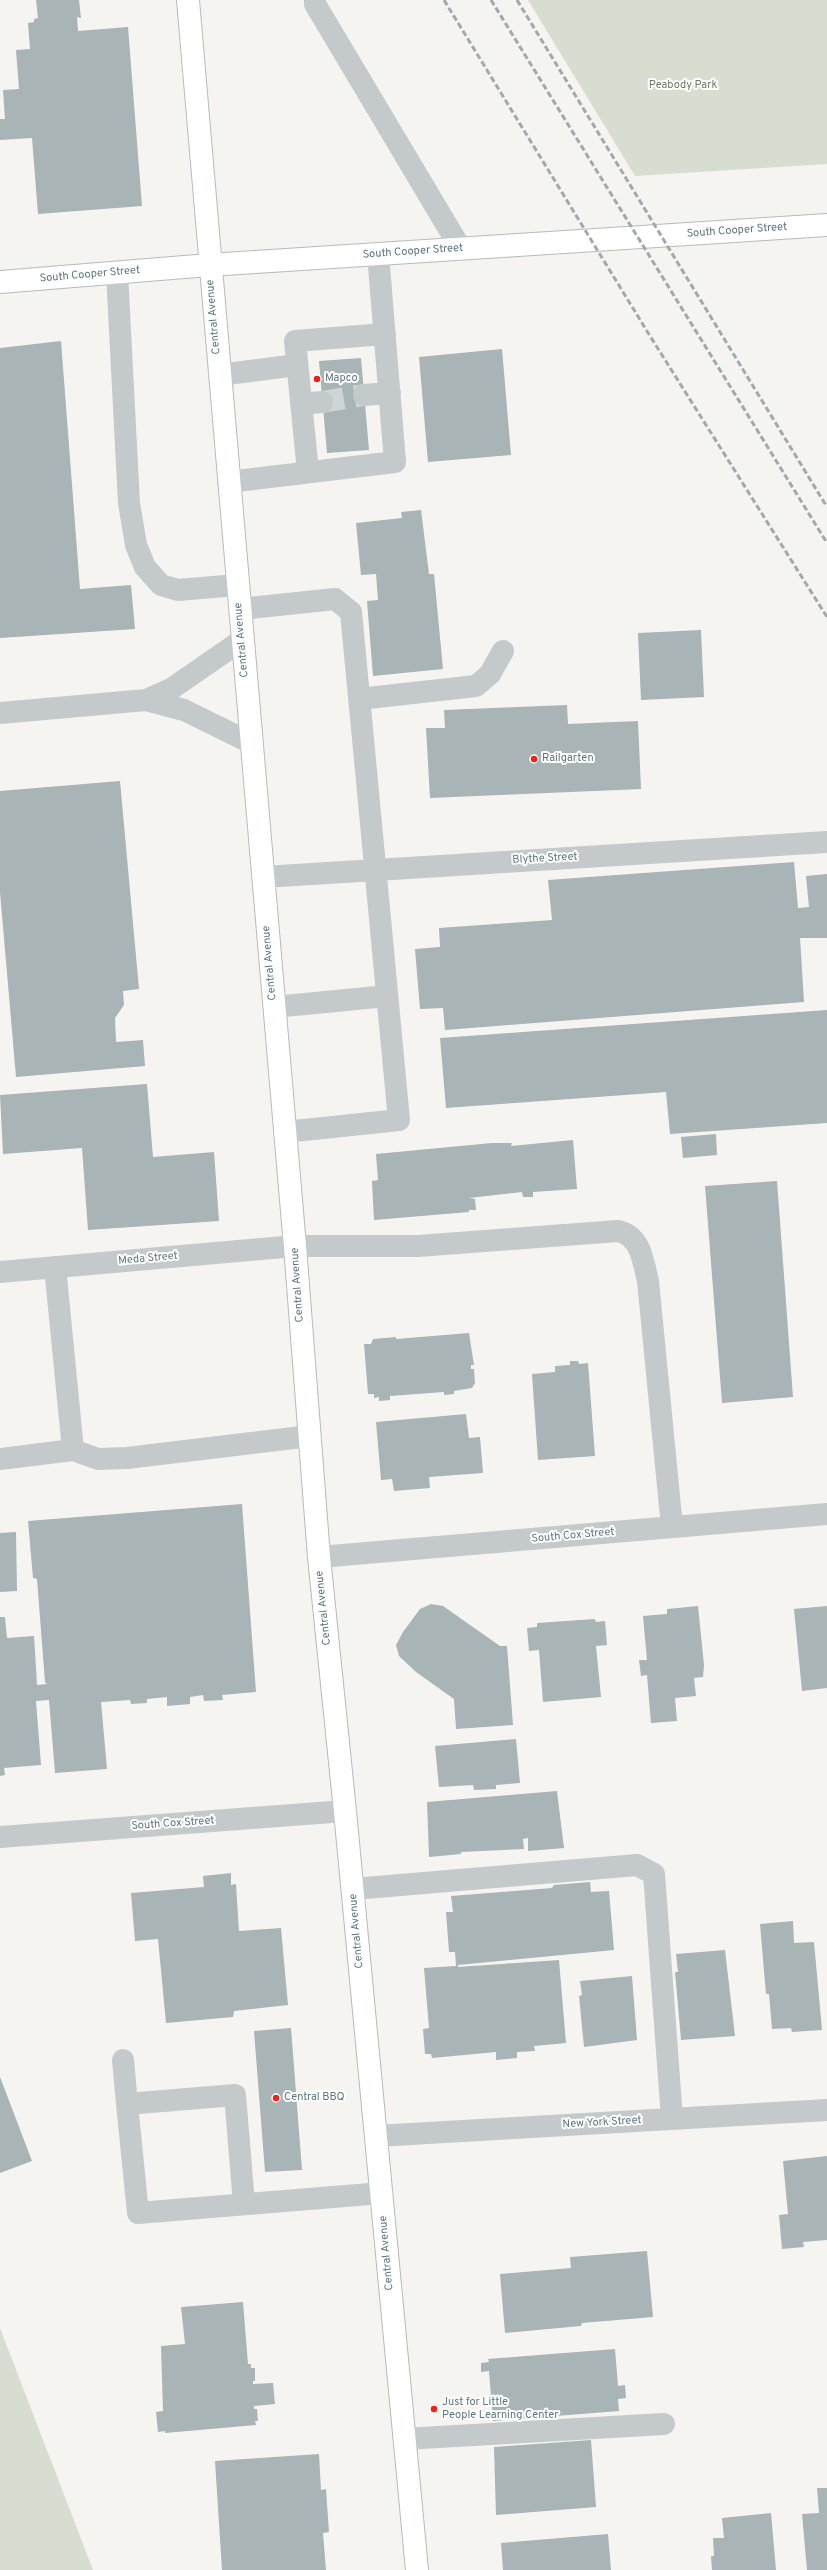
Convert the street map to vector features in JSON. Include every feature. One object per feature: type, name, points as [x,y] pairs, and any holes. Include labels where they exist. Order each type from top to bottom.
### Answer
[{"type":"main road","name":"Central Avenue","points":[[188,0],[209,265],[295,1246],[319,1557],[353,1889],[417,2570]]},
{"type":"main road","name":"South Cooper Street","points":[[0,282],[209,265],[827,225]]},
{"type":"street","points":[[316,0],[315,4],[461,249]]},
{"type":"street","points":[[228,482],[396,462],[378,254]]},
{"type":"street","points":[[117,273],[129,503],[136,545],[145,568],[161,585],[178,590],[237,585]]},
{"type":"street","points":[[308,472],[295,341],[385,334]]},
{"type":"street","points":[[219,374],[297,365]]},
{"type":"street","points":[[364,396],[390,393]]},
{"type":"street","points":[[301,404],[322,402]]},
{"type":"street","points":[[240,609],[335,599],[351,612],[399,1120],[285,1132]]},
{"type":"street","points":[[0,713],[146,700],[171,690],[242,640]]},
{"type":"street","points":[[359,699],[476,686],[490,674],[503,651]]},
{"type":"street","points":[[146,700],[184,710],[251,743]]},
{"type":"street","name":"Blythe Street","points":[[263,877],[827,842]]},
{"type":"street","points":[[274,1007],[388,996]]},
{"type":"street","name":"Meda Street","points":[[0,1272],[295,1246],[418,1246],[618,1231],[633,1238],[639,1247],[648,1282],[672,1527]]},
{"type":"street","points":[[55,1267],[73,1450]]},
{"type":"street","points":[[0,1459],[73,1450],[98,1459],[127,1458],[310,1436]]},
{"type":"street","name":"South Cox Street","points":[[319,1557],[827,1514]]},
{"type":"street","name":"South Cox Street","points":[[0,1837],[345,1811]]},
{"type":"street","points":[[353,1889],[637,1865],[654,1874],[672,2119]]},
{"type":"street","points":[[123,2060],[138,2213],[382,2193]]},
{"type":"street","points":[[127,2104],[235,2095],[244,2204]]},
{"type":"street","name":"New York Street","points":[[376,2136],[827,2110]]},
{"type":"street","points":[[404,2439],[664,2424]]},
{"type":"green space","name":"Peabody Park","points":[[528,0],[827,0],[827,164],[635,176]]},
{"type":"green space","points":[[0,2328],[93,2570],[0,2570]]},
{"type":"building","points":[[36,0],[79,0],[81,18],[77,17],[78,31],[128,27],[142,206],[38,214],[32,138],[0,140],[0,119],[5,119],[3,90],[19,89],[16,50],[30,49],[28,23],[34,22],[34,19],[38,18]]},
{"type":"building","points":[[61,341],[80,589],[131,585],[135,629],[0,638],[0,348]]},
{"type":"building","points":[[502,349],[511,455],[428,462],[419,357]]},
{"type":"building","points":[[361,358],[369,450],[327,453],[319,361]]},
{"type":"building","points":[[421,510],[429,574],[434,574],[443,669],[373,676],[367,601],[378,600],[376,574],[361,575],[356,523],[402,518],[401,512]]},
{"type":"building","points":[[701,630],[704,697],[641,700],[638,633]]},
{"type":"building","name":"Railgarten","points":[[567,705],[568,724],[638,721],[641,789],[430,798],[426,728],[445,728],[444,710]]},
{"type":"building","points":[[120,781],[139,989],[123,991],[124,1005],[115,1018],[116,1042],[143,1040],[145,1066],[16,1077],[0,892],[0,791]]},
{"type":"building","points":[[794,862],[798,908],[809,907],[806,876],[827,874],[827,938],[800,938],[804,1002],[445,1030],[443,1008],[420,1009],[415,949],[440,947],[439,928],[552,920],[548,880]]},
{"type":"building","points":[[827,1010],[827,1123],[670,1134],[666,1092],[446,1108],[440,1038]]},
{"type":"building","points":[[147,1084],[153,1157],[214,1152],[219,1221],[88,1230],[82,1148],[3,1154],[0,1095]]},
{"type":"building","points":[[716,1134],[717,1155],[683,1158],[681,1137]]},
{"type":"building","points":[[573,1140],[577,1189],[533,1192],[533,1197],[523,1197],[522,1192],[469,1198],[475,1199],[476,1210],[469,1210],[469,1212],[374,1220],[372,1181],[378,1180],[376,1154],[492,1143],[512,1143],[511,1146]]},
{"type":"building","points":[[777,1181],[793,1397],[722,1403],[705,1186]]},
{"type":"building","points":[[469,1333],[474,1365],[471,1365],[471,1369],[474,1369],[475,1383],[472,1388],[454,1391],[454,1394],[444,1395],[444,1392],[390,1396],[390,1400],[379,1401],[379,1397],[374,1398],[374,1394],[368,1394],[364,1344],[371,1344],[373,1339],[396,1337],[396,1339]]},
{"type":"building","points":[[570,1361],[578,1361],[579,1364],[588,1363],[595,1456],[538,1460],[532,1374],[555,1372],[555,1366],[570,1365]]},
{"type":"building","points":[[466,1414],[469,1438],[480,1437],[483,1473],[429,1477],[430,1488],[394,1491],[392,1479],[381,1480],[376,1422]]},
{"type":"building","points":[[242,1504],[256,1692],[222,1695],[223,1700],[204,1701],[203,1695],[190,1697],[190,1704],[167,1706],[167,1697],[147,1699],[147,1703],[131,1704],[130,1700],[101,1702],[107,1769],[55,1773],[49,1700],[36,1701],[41,1765],[4,1768],[5,1775],[0,1776],[0,1617],[5,1617],[7,1638],[34,1636],[37,1685],[47,1684],[45,1682],[37,1579],[33,1578],[28,1521]]},
{"type":"building","points":[[16,1532],[17,1591],[0,1592],[0,1533]]},
{"type":"building","points":[[431,1604],[443,1606],[500,1646],[507,1646],[513,1725],[456,1729],[454,1699],[416,1672],[399,1656],[396,1645],[403,1632],[420,1609]]},
{"type":"building","points":[[698,1606],[704,1665],[703,1677],[694,1678],[696,1696],[675,1698],[677,1721],[651,1723],[647,1675],[641,1676],[639,1660],[647,1660],[643,1616],[667,1614],[667,1609]]},
{"type":"building","points":[[827,1606],[827,1688],[802,1691],[794,1609]]},
{"type":"building","points":[[595,1619],[596,1622],[605,1621],[607,1645],[596,1646],[601,1697],[543,1702],[539,1650],[529,1651],[527,1628],[537,1627],[537,1623]]},
{"type":"building","points":[[516,1739],[520,1783],[496,1785],[496,1789],[474,1790],[473,1785],[439,1787],[435,1746]]},
{"type":"building","points":[[557,1791],[564,1848],[528,1851],[528,1838],[523,1839],[524,1849],[461,1852],[461,1854],[429,1857],[427,1802]]},
{"type":"building","points":[[231,1873],[231,1885],[236,1884],[239,1931],[281,1928],[288,2005],[234,2011],[233,2017],[166,2023],[158,1939],[135,1941],[131,1893],[204,1887],[203,1876]]},
{"type":"building","points":[[590,1882],[591,1892],[609,1891],[614,1950],[458,1965],[458,1967],[559,1960],[566,2043],[534,2046],[535,2051],[517,2052],[517,2058],[496,2060],[496,2052],[432,2058],[431,2054],[425,2054],[423,2029],[429,2028],[424,1968],[456,1966],[455,1952],[449,1952],[446,1912],[453,1912],[451,1896],[552,1888],[554,1885]]},
{"type":"building","points":[[793,1921],[794,1943],[814,1942],[822,2030],[792,2032],[791,2028],[772,2029],[769,1994],[766,1994],[760,1924]]},
{"type":"building","points":[[725,1950],[735,2036],[681,2040],[675,1972],[678,1972],[676,1954]]},
{"type":"building","points":[[632,1976],[637,2040],[584,2047],[579,1996],[582,1995],[580,1981]]},
{"type":"building","points":[[291,2028],[302,2170],[265,2172],[254,2031]]},
{"type":"building","points":[[0,2077],[32,2161],[0,2173]]},
{"type":"building","points":[[827,2156],[827,2240],[803,2242],[804,2247],[782,2249],[779,2215],[788,2214],[783,2161]]},
{"type":"building","points":[[647,2251],[653,2317],[582,2323],[581,2326],[505,2333],[500,2274],[571,2268],[570,2257]]},
{"type":"building","points":[[243,2302],[248,2364],[251,2364],[251,2368],[255,2368],[255,2381],[253,2381],[253,2384],[273,2383],[275,2404],[254,2406],[254,2409],[257,2409],[258,2421],[255,2421],[256,2425],[165,2433],[165,2431],[158,2432],[156,2412],[163,2411],[161,2346],[185,2344],[181,2307]]},
{"type":"building","points":[[615,2349],[618,2386],[625,2385],[626,2398],[618,2399],[619,2411],[493,2421],[489,2371],[481,2372],[481,2363],[489,2362],[488,2359]]},
{"type":"building","points":[[591,2440],[596,2507],[496,2515],[494,2447]]},
{"type":"building","points":[[319,2454],[321,2490],[326,2489],[329,2532],[323,2533],[326,2570],[222,2570],[215,2461]]},
{"type":"building","points":[[817,2488],[827,2488],[827,2570],[807,2570],[802,2514],[819,2513]]},
{"type":"building","points":[[771,2513],[776,2570],[712,2570],[711,2556],[714,2556],[713,2538],[724,2538],[722,2518]]},
{"type":"building","points":[[608,2534],[611,2570],[503,2570],[501,2543]]},
{"type":"tunnel","points":[[322,402],[364,395]]},
{"type":"railway","points":[[444,0],[650,336],[827,617]]},
{"type":"railway","points":[[491,0],[827,543]]},
{"type":"railway","points":[[517,0],[827,507]]},
{"type":"place","name":"Mapco","points":[[317,379]]},
{"type":"place","name":"Railgarten","points":[[534,759]]},
{"type":"place","name":"Central BBQ","points":[[276,2098]]},
{"type":"place","name":"Just for Little People Learning Center","points":[[434,2409]]}]
